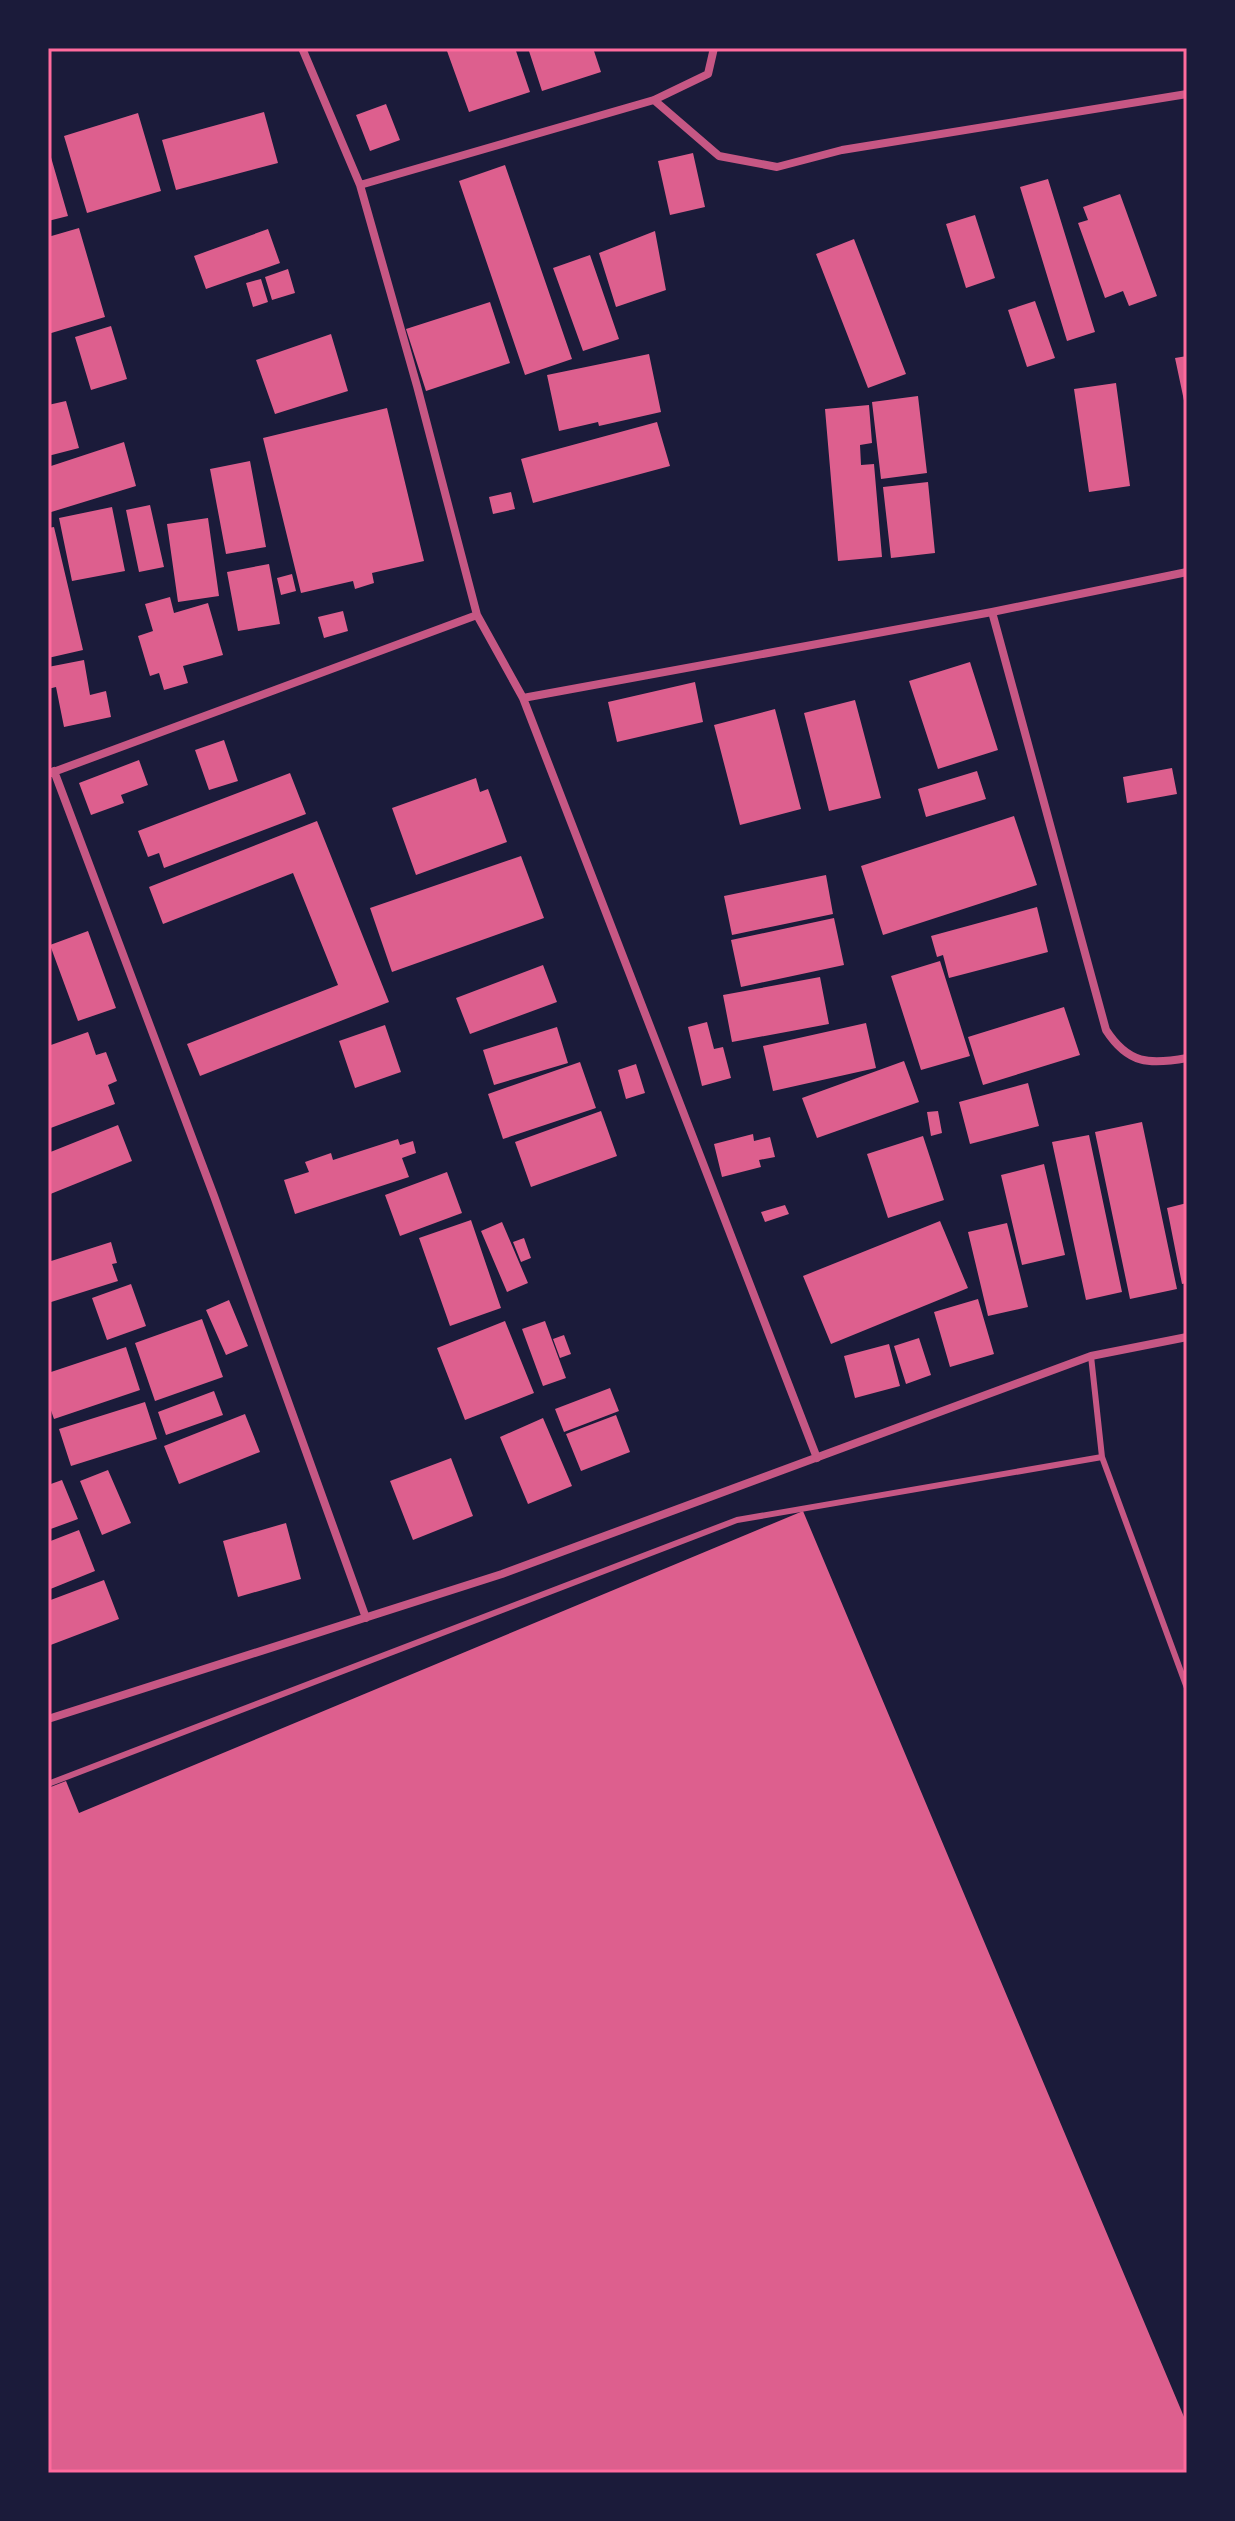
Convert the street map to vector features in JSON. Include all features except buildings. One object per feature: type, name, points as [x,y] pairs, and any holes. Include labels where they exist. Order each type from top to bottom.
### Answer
[{"type":"street","points":[[302,48],[360,185],[477,615],[523,698],[817,1458]]},
{"type":"street","points":[[360,185],[654,100],[708,74],[714,48]]},
{"type":"street","points":[[654,100],[719,156],[777,167],[842,150],[1187,94]]},
{"type":"street","points":[[523,698],[992,612],[1187,572]]},
{"type":"street","points":[[992,612],[1106,1030],[1119,1050],[1156,1064],[1187,1058]]},
{"type":"street","points":[[366,1618],[220,1210],[51,772],[477,615]]},
{"type":"street","points":[[48,1719],[502,1574],[1091,1356],[1187,1337]]},
{"type":"lane","points":[[1091,1356],[1102,1457],[1187,1688]]},
{"type":"lane","points":[[48,1784],[737,1520],[1102,1457]]}]
